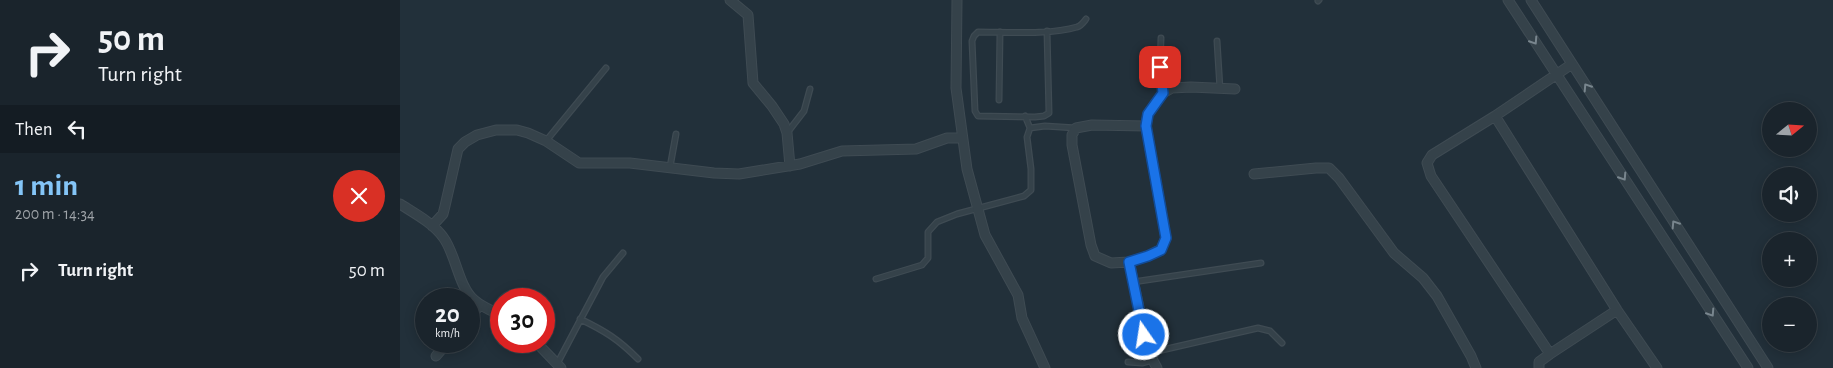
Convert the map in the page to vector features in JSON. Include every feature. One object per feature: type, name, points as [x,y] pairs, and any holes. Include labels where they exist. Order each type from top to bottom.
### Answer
[{"type":"street","points":[[730,0],[748,16],[753,83],[784,124],[787,133],[790,166]]},
{"type":"street","points":[[957,0],[956,88],[967,169],[976,208],[985,235],[1018,295],[1022,318],[1045,368]]},
{"type":"street","points":[[1508,0],[1677,262],[1748,368]]},
{"type":"street","points":[[1531,0],[1768,368]]},
{"type":"street","points":[[1550,354],[1427,169],[1427,163],[1432,155],[1495,116],[1572,64]]},
{"type":"street","points":[[1146,126],[1092,125],[1076,128],[1072,134],[1072,145],[1095,256],[1111,263],[1129,262],[1148,256],[1161,250],[1166,238],[1146,126],[1148,114],[1163,93],[1172,88],[1191,86],[1235,89]]},
{"type":"street","points":[[1495,116],[1617,310],[1657,368]]},
{"type":"street","points":[[432,226],[443,214],[458,149],[477,135],[496,130],[517,130],[528,133],[546,141],[579,163],[630,163],[714,173],[739,174],[800,164],[842,150],[916,149],[947,138],[962,138]]},
{"type":"street","points":[[1254,174],[1329,168],[1339,178],[1394,253],[1423,278],[1437,296],[1472,356],[1476,368]]},
{"type":"street","points":[[400,204],[432,226],[445,239],[466,288]]},
{"type":"street","points":[[1677,262],[1693,251]]},
{"type":"street","points":[[1129,262],[1132,282],[1153,360]]},
{"type":"street","points":[[480,305],[490,310]]},
{"type":"street","points":[[1538,368],[1539,362],[1617,310]]},
{"type":"street","points":[[547,353],[559,366]]},
{"type":"lane","points":[[1047,31],[1049,113],[1044,116],[978,116],[975,112],[972,41],[978,32],[1047,31],[1079,26],[1086,19]]},
{"type":"lane","points":[[999,100],[1000,32]]},
{"type":"lane","points":[[1161,38],[1160,67],[1163,93]]},
{"type":"lane","points":[[1217,41],[1220,89]]},
{"type":"lane","points":[[546,141],[606,68]]},
{"type":"lane","points":[[787,133],[804,111],[810,89]]},
{"type":"lane","points":[[876,279],[922,265],[928,258],[928,232],[936,222],[976,208],[1024,196],[1031,190],[1032,169],[1027,137],[1030,128],[1024,116]]},
{"type":"lane","points":[[1030,128],[1045,126],[1076,128]]},
{"type":"lane","points":[[670,167],[676,134]]},
{"type":"lane","points":[[559,366],[580,319],[603,277],[623,254]]},
{"type":"lane","points":[[1132,282],[1261,263]]},
{"type":"lane","points":[[580,319],[609,334],[623,344],[638,359]]},
{"type":"lane","points":[[1128,362],[1142,363],[1258,328],[1270,331],[1282,343]]},
{"type":"route","points":[[1144,335],[1129,262],[1161,250],[1166,238],[1146,126],[1148,114],[1163,93],[1160,67]]}]
